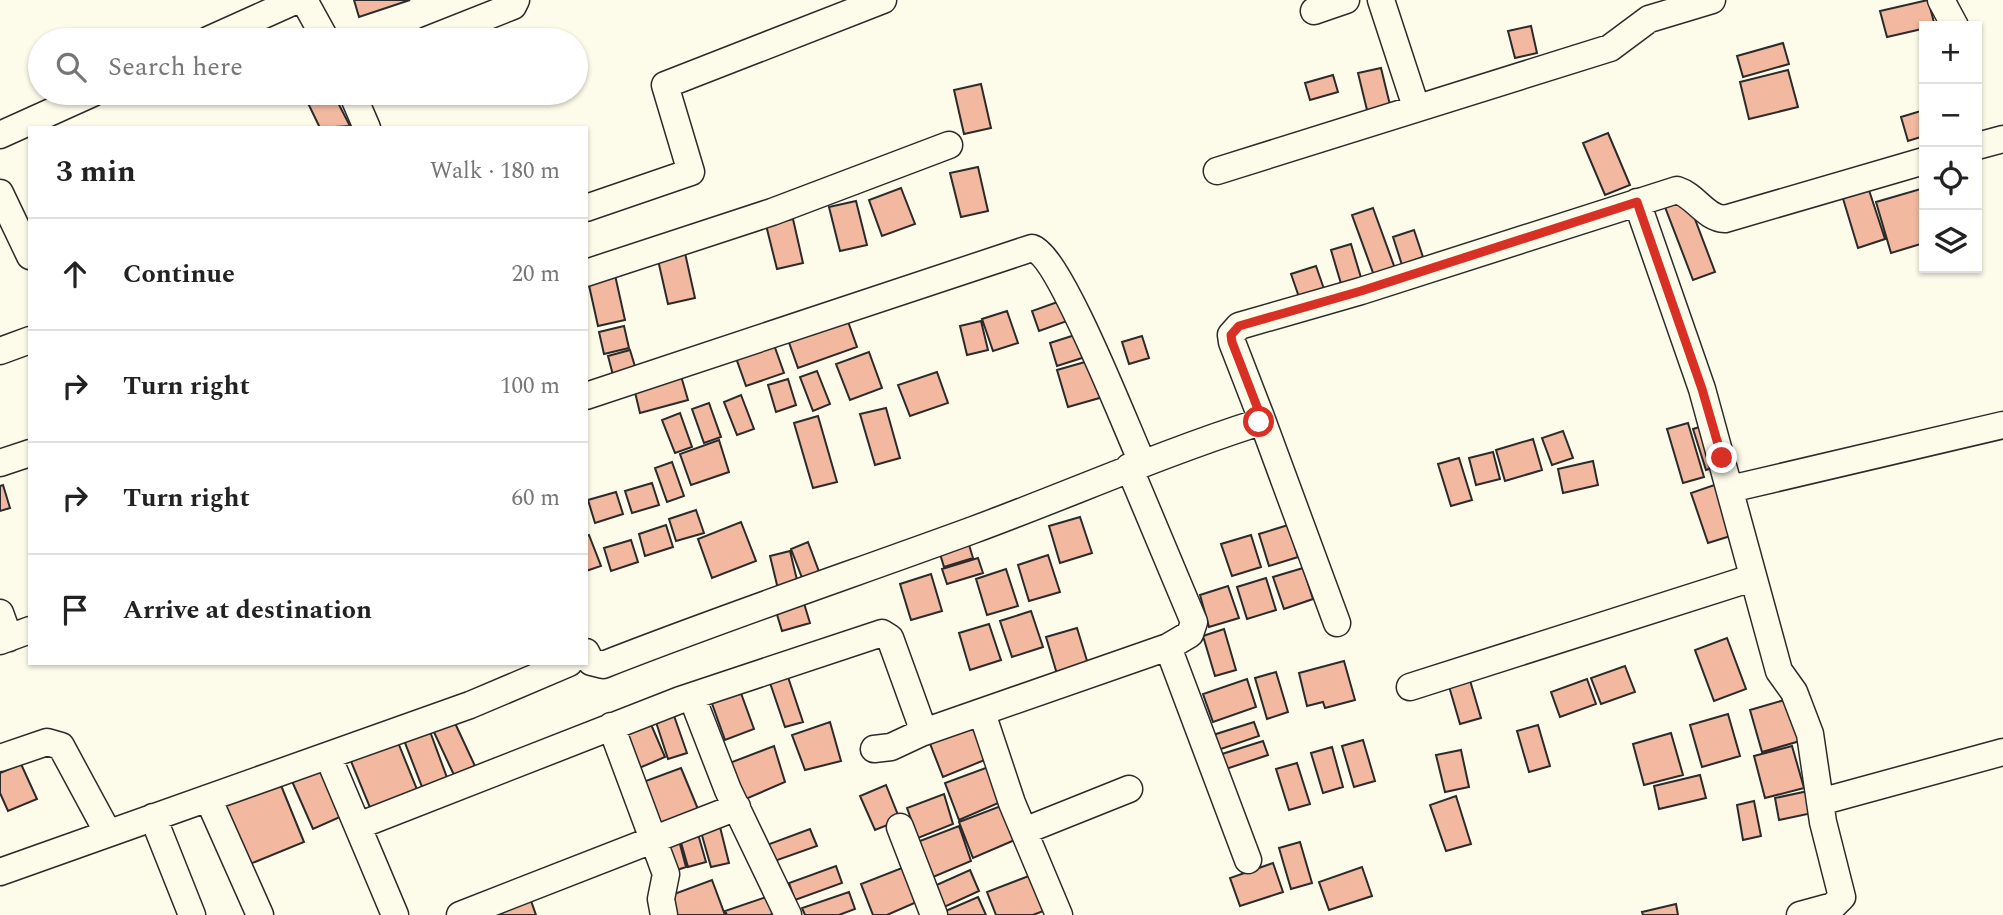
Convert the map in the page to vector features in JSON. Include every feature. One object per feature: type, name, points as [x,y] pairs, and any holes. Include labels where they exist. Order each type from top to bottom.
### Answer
[{"type":"street","points":[[235,28],[297,0]]},
{"type":"street","points":[[304,0],[319,28]]},
{"type":"street","points":[[457,28],[513,6],[516,0]]},
{"type":"street","points":[[588,207],[691,172],[665,85],[883,0]]},
{"type":"street","points":[[1314,11],[1346,0]]},
{"type":"street","points":[[1381,0],[1416,107]]},
{"type":"street","points":[[1217,171],[1610,48],[1649,19],[1712,0]]},
{"type":"street","points":[[1941,0],[1952,21]]},
{"type":"street","points":[[0,135],[66,105]]},
{"type":"street","points":[[357,105],[366,126]]},
{"type":"street","points":[[588,272],[772,212],[949,145]]},
{"type":"street","points":[[1337,623],[1232,342],[1231,335],[1239,326],[1361,291],[1678,190],[1688,193],[1717,218],[1725,219],[1919,162]]},
{"type":"street","points":[[0,193],[28,252]]},
{"type":"street","points":[[1637,202],[1702,389],[1779,671],[1794,692],[1810,734],[1820,802],[1842,897],[1833,906],[1800,915]]},
{"type":"street","points":[[588,395],[1032,248],[1043,254],[1067,292],[1136,464],[1194,628],[1186,638],[1168,647],[921,733],[891,747],[874,749]]},
{"type":"street","points":[[0,351],[28,341]]},
{"type":"street","points":[[588,660],[603,665],[738,612],[974,530],[1136,464],[1257,423],[1261,417]]},
{"type":"street","points":[[1730,489],[2003,425]]},
{"type":"street","points":[[0,463],[28,454]]},
{"type":"street","points":[[1410,687],[1752,578]]},
{"type":"street","points":[[358,826],[692,696],[882,633],[890,638],[920,721],[921,733]]},
{"type":"street","points":[[1168,647],[1248,860]]},
{"type":"street","points":[[0,872],[470,705],[563,665]]},
{"type":"street","points":[[692,696],[737,807],[788,915]]},
{"type":"street","points":[[982,713],[1024,831],[1059,915]]},
{"type":"street","points":[[611,726],[667,878],[661,899],[664,915]]},
{"type":"street","points":[[0,758],[47,742],[61,746],[108,833]]},
{"type":"street","points":[[1820,802],[2003,752]]},
{"type":"street","points":[[328,756],[396,915]]},
{"type":"street","points":[[1024,831],[1129,789]]},
{"type":"street","points":[[208,798],[260,915]]},
{"type":"street","points":[[460,915],[737,807]]},
{"type":"street","points":[[153,817],[192,915]]},
{"type":"street","points":[[900,827],[934,915]]},
{"type":"building","points":[[354,0],[410,0],[359,17]]},
{"type":"building","points":[[1928,0],[1934,21],[1919,21],[1919,30],[1887,37],[1880,11]]},
{"type":"building","points":[[1531,26],[1537,53],[1515,58],[1508,31]]},
{"type":"building","points":[[1783,43],[1789,64],[1743,77],[1737,56]]},
{"type":"building","points":[[1381,68],[1391,109],[1368,114],[1358,73]]},
{"type":"building","points":[[1788,70],[1798,107],[1749,119],[1740,82]]},
{"type":"building","points":[[1333,75],[1338,92],[1310,100],[1305,83]]},
{"type":"building","points":[[981,84],[991,128],[964,134],[954,90]]},
{"type":"building","points":[[309,105],[339,105],[350,126],[319,126]]},
{"type":"building","points":[[1919,112],[1919,138],[1908,141],[1901,117]]},
{"type":"building","points":[[1608,133],[1630,185],[1605,195],[1583,143]]},
{"type":"building","points":[[978,167],[988,211],[961,217],[950,173]]},
{"type":"building","points":[[1867,184],[1885,239],[1858,248],[1841,192]]},
{"type":"building","points":[[901,188],[915,224],[882,236],[869,200]]},
{"type":"building","points":[[1919,189],[1919,245],[1891,253],[1876,202]]},
{"type":"building","points":[[1687,198],[1715,272],[1693,280],[1665,207]]},
{"type":"building","points":[[856,201],[867,245],[840,251],[829,207]]},
{"type":"building","points":[[1373,208],[1397,274],[1376,281],[1352,215]]},
{"type":"building","points":[[793,219],[803,263],[777,269],[766,225]]},
{"type":"building","points":[[1414,230],[1423,257],[1402,265],[1393,237]]},
{"type":"building","points":[[1351,244],[1362,281],[1342,287],[1331,250]]},
{"type":"building","points":[[685,253],[695,298],[668,304],[658,260]]},
{"type":"building","points":[[1316,266],[1324,289],[1299,297],[1291,274]]},
{"type":"building","points":[[615,275],[625,320],[598,326],[588,281]]},
{"type":"building","points":[[1063,300],[1070,320],[1039,331],[1032,311]]},
{"type":"building","points":[[1007,311],[1018,343],[993,351],[982,319]]},
{"type":"building","points":[[845,313],[857,347],[798,368],[786,334]]},
{"type":"building","points":[[981,321],[988,350],[967,355],[960,326]]},
{"type":"building","points":[[624,326],[629,348],[604,354],[599,332]]},
{"type":"building","points":[[1078,334],[1085,357],[1057,366],[1050,343]]},
{"type":"building","points":[[1142,336],[1149,358],[1129,364],[1122,342]]},
{"type":"building","points":[[773,342],[784,373],[746,386],[735,355]]},
{"type":"building","points":[[630,350],[637,373],[614,379],[608,356]]},
{"type":"building","points":[[869,352],[882,388],[850,400],[836,364]]},
{"type":"building","points":[[1092,360],[1103,397],[1068,407],[1057,370]]},
{"type":"building","points":[[679,369],[688,400],[640,413],[632,380]]},
{"type":"building","points":[[817,371],[830,404],[813,411],[800,377]]},
{"type":"building","points":[[937,372],[948,403],[910,416],[898,385]]},
{"type":"building","points":[[788,379],[796,405],[776,412],[768,385]]},
{"type":"building","points":[[741,395],[754,429],[737,435],[724,402]]},
{"type":"building","points":[[709,403],[721,437],[704,443],[692,409]]},
{"type":"building","points":[[886,408],[900,458],[875,465],[860,414]]},
{"type":"building","points":[[680,413],[692,447],[675,453],[662,420]]},
{"type":"building","points":[[818,416],[837,482],[813,488],[794,423]]},
{"type":"building","points":[[1688,423],[1704,477],[1683,483],[1667,429]]},
{"type":"building","points":[[1709,424],[1722,465],[1706,470],[1693,429]]},
{"type":"building","points":[[1563,431],[1573,458],[1552,465],[1542,438]]},
{"type":"building","points":[[1533,439],[1542,470],[1505,481],[1496,450]]},
{"type":"building","points":[[719,440],[729,472],[691,485],[680,454]]},
{"type":"building","points":[[1493,452],[1500,479],[1476,485],[1469,458]]},
{"type":"building","points":[[1459,458],[1472,500],[1451,506],[1438,464]]},
{"type":"building","points":[[1593,461],[1598,485],[1563,493],[1558,469]]},
{"type":"building","points":[[672,462],[684,496],[667,502],[655,468]]},
{"type":"building","points":[[1723,482],[1740,533],[1708,543],[1691,493]]},
{"type":"building","points":[[652,483],[659,505],[632,513],[625,491]]},
{"type":"building","points":[[3,485],[10,508],[0,511],[0,486]]},
{"type":"building","points":[[616,492],[623,514],[595,523],[588,500]]},
{"type":"building","points":[[696,510],[704,533],[676,541],[669,519]]},
{"type":"building","points":[[1080,517],[1092,553],[1060,563],[1049,526]]},
{"type":"building","points":[[741,522],[756,561],[712,578],[698,539]]},
{"type":"building","points":[[666,525],[673,547],[645,556],[639,534]]},
{"type":"building","points":[[1288,525],[1298,557],[1269,566],[1259,534]]},
{"type":"building","points":[[588,535],[601,566],[588,570]]},
{"type":"building","points":[[966,535],[973,558],[944,567],[937,544]]},
{"type":"building","points":[[1251,535],[1261,567],[1232,576],[1221,544]]},
{"type":"building","points":[[631,540],[638,562],[611,571],[604,548]]},
{"type":"building","points":[[808,542],[821,577],[804,583],[791,549]]},
{"type":"building","points":[[790,551],[798,584],[778,589],[770,556]]},
{"type":"building","points":[[1048,555],[1060,592],[1029,601],[1018,565]]},
{"type":"building","points":[[978,558],[983,573],[947,584],[942,569]]},
{"type":"building","points":[[1303,568],[1313,599],[1284,609],[1273,577]]},
{"type":"building","points":[[1006,569],[1018,606],[987,615],[976,579]]},
{"type":"building","points":[[931,574],[942,611],[911,620],[900,584]]},
{"type":"building","points":[[1266,578],[1276,610],[1247,619],[1237,587]]},
{"type":"building","points":[[1228,586],[1239,618],[1209,627],[1200,595]]},
{"type":"building","points":[[803,600],[810,623],[782,631],[775,608]]},
{"type":"building","points":[[1031,611],[1043,647],[1012,657],[1000,621]]},
{"type":"building","points":[[989,624],[1001,660],[970,670],[959,633]]},
{"type":"building","points":[[1077,628],[1088,664],[1057,674],[1046,637]]},
{"type":"building","points":[[1224,629],[1236,670],[1215,676],[1203,636]]},
{"type":"building","points":[[1727,638],[1746,689],[1714,701],[1695,650]]},
{"type":"building","points":[[1344,661],[1355,700],[1325,708],[1323,702],[1307,706],[1299,673]]},
{"type":"building","points":[[1625,666],[1635,692],[1601,704],[1591,678]]},
{"type":"building","points":[[1276,672],[1288,712],[1267,719],[1255,678]]},
{"type":"building","points":[[787,674],[803,722],[785,727],[769,680]]},
{"type":"building","points":[[1469,677],[1481,718],[1460,724],[1448,683]]},
{"type":"building","points":[[1247,679],[1256,707],[1213,722],[1203,694]]},
{"type":"building","points":[[1587,679],[1596,704],[1560,717],[1551,692]]},
{"type":"building","points":[[738,685],[754,729],[725,740],[709,695]]},
{"type":"building","points":[[1788,699],[1800,741],[1762,752],[1750,710]]},
{"type":"building","points":[[672,710],[687,753],[668,759],[654,716]]},
{"type":"building","points":[[1728,714],[1740,756],[1702,767],[1690,725]]},
{"type":"building","points":[[647,715],[665,757],[637,769],[620,726]]},
{"type":"building","points":[[454,721],[475,766],[454,775],[433,730]]},
{"type":"building","points":[[830,722],[841,761],[805,770],[792,735]]},
{"type":"building","points":[[1254,722],[1259,736],[1218,750],[1213,735]]},
{"type":"building","points":[[975,724],[987,759],[943,777],[929,741]]},
{"type":"building","points":[[1538,725],[1550,766],[1529,772],[1517,731]]},
{"type":"building","points":[[428,726],[449,783],[424,792],[402,735]]},
{"type":"building","points":[[1671,733],[1683,775],[1644,785],[1633,744]]},
{"type":"building","points":[[395,735],[418,792],[371,810],[348,754]]},
{"type":"building","points":[[1363,740],[1375,781],[1354,787],[1342,746]]},
{"type":"building","points":[[1263,741],[1268,755],[1226,769],[1222,754]]},
{"type":"building","points":[[774,746],[785,782],[741,801],[727,764]]},
{"type":"building","points":[[1792,746],[1804,788],[1765,798],[1754,756]]},
{"type":"building","points":[[1332,747],[1343,787],[1323,793],[1311,753]]},
{"type":"building","points":[[1461,750],[1469,787],[1445,792],[1436,755]]},
{"type":"building","points":[[1297,763],[1310,804],[1289,810],[1276,769]]},
{"type":"building","points":[[21,764],[37,799],[8,811],[0,793],[0,773]]},
{"type":"building","points":[[327,764],[349,813],[313,829],[291,779]]},
{"type":"building","points":[[991,766],[1003,801],[959,820],[945,783]]},
{"type":"building","points":[[681,768],[700,814],[661,829],[643,782]]},
{"type":"building","points":[[1700,775],[1706,798],[1659,809],[1654,786]]},
{"type":"building","points":[[278,778],[304,842],[240,868],[214,804]]},
{"type":"building","points":[[886,785],[900,820],[875,830],[860,796]]},
{"type":"building","points":[[1813,790],[1817,812],[1779,820],[1775,798]]},
{"type":"building","points":[[944,794],[953,824],[918,838],[907,808]]},
{"type":"building","points":[[1456,796],[1471,844],[1446,851],[1430,805]]},
{"type":"building","points":[[1754,801],[1761,836],[1743,840],[1737,805]]},
{"type":"building","points":[[1006,804],[1017,839],[973,858],[959,822]]},
{"type":"building","points":[[959,826],[971,861],[926,880],[912,844]]},
{"type":"building","points":[[696,827],[706,862],[688,867],[678,832]]},
{"type":"building","points":[[720,827],[729,863],[711,867],[701,832]]},
{"type":"building","points":[[810,829],[817,846],[769,863],[764,846]]},
{"type":"building","points":[[677,833],[686,867],[668,873],[659,838]]},
{"type":"building","points":[[1300,842],[1312,883],[1291,889],[1279,848]]},
{"type":"building","points":[[1273,863],[1283,892],[1240,906],[1230,878]]},
{"type":"building","points":[[836,866],[842,883],[795,900],[789,883]]},
{"type":"building","points":[[907,866],[919,901],[887,915],[873,915],[861,884]]},
{"type":"building","points":[[1362,867],[1372,896],[1329,910],[1319,882]]},
{"type":"building","points":[[970,870],[979,891],[942,908],[932,887]]},
{"type":"building","points":[[1034,874],[1046,910],[1033,915],[996,915],[987,892]]},
{"type":"building","points":[[712,880],[725,915],[673,915],[666,897]]},
{"type":"building","points":[[849,892],[855,909],[839,915],[805,915],[802,908]]},
{"type":"building","points":[[529,895],[536,915],[490,915]]},
{"type":"building","points":[[772,895],[778,912],[770,915],[727,915],[725,911]]},
{"type":"building","points":[[978,897],[986,915],[941,915],[941,913]]},
{"type":"building","points":[[1676,904],[1678,915],[1643,915],[1642,912]]},
{"type":"route","points":[[1259,422],[1261,417],[1232,342],[1231,335],[1239,326],[1361,291],[1637,202],[1702,389],[1722,458]]}]
